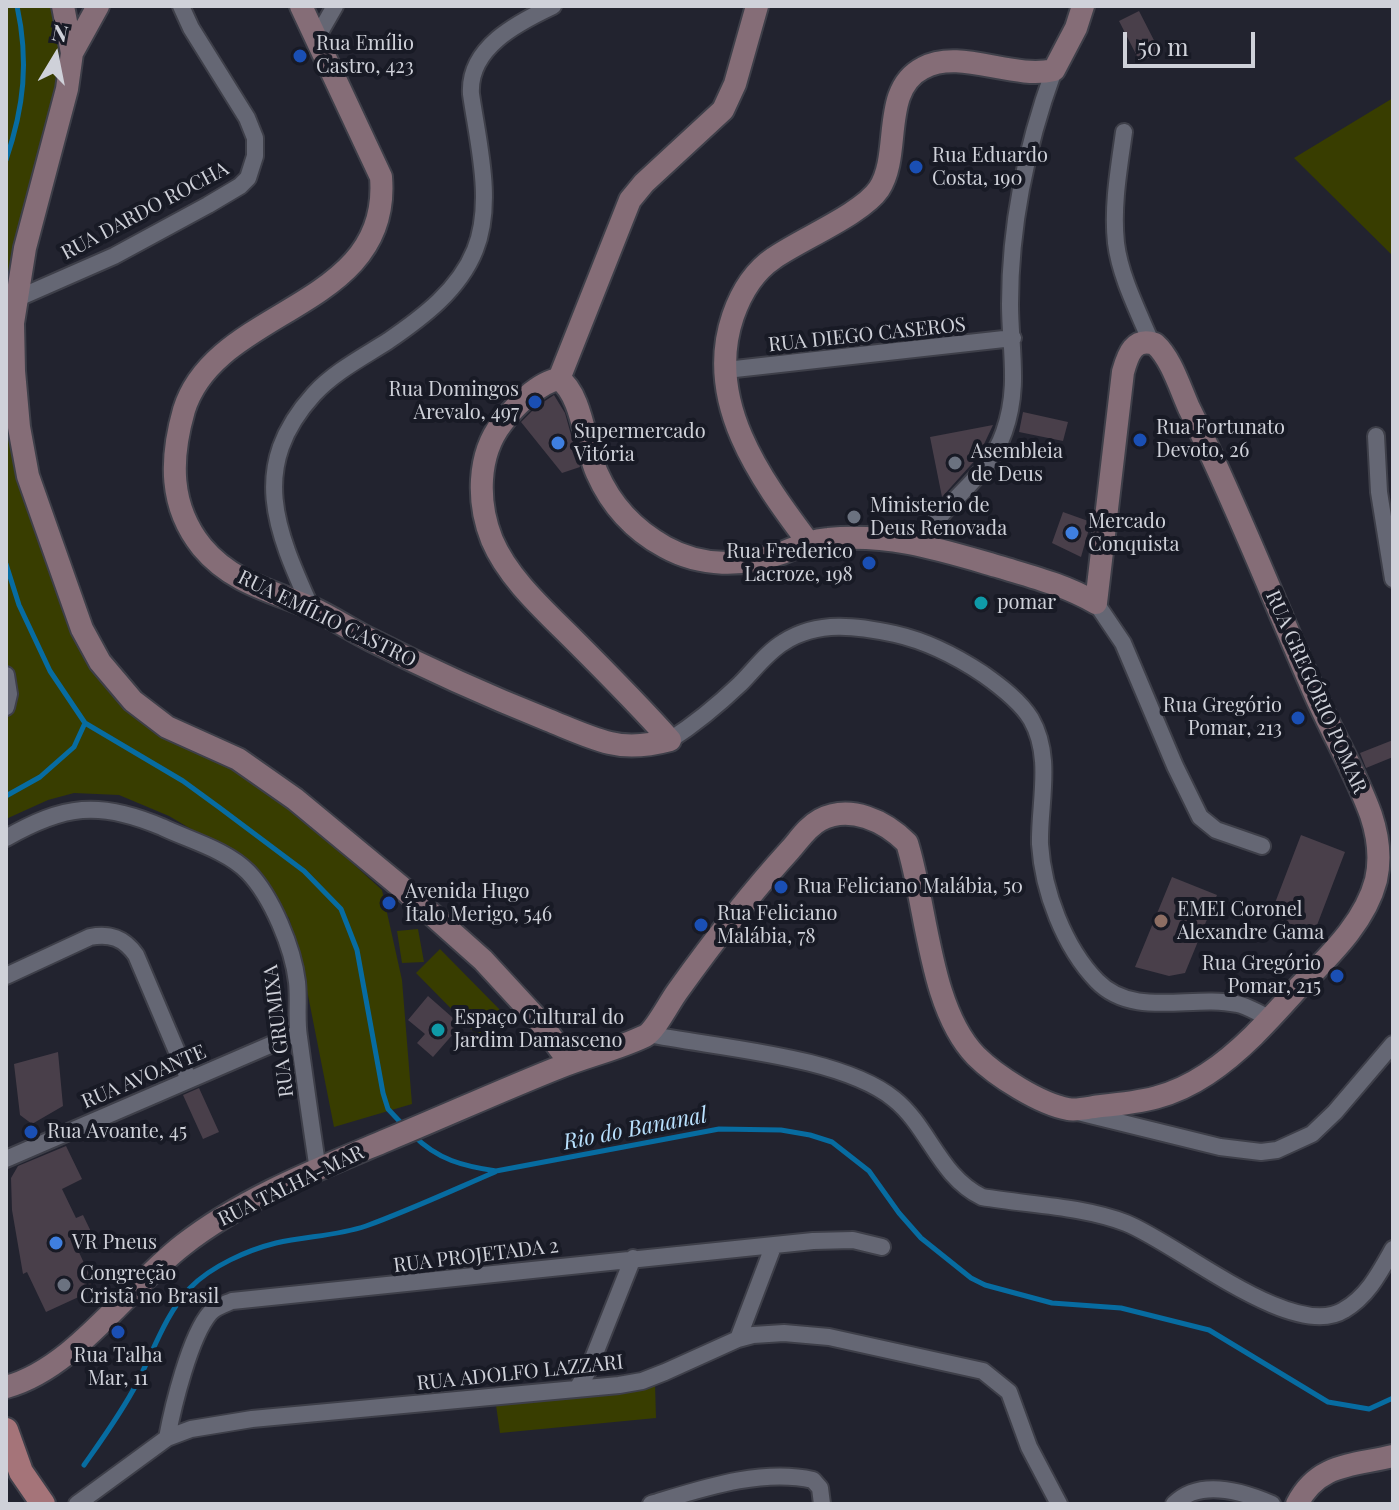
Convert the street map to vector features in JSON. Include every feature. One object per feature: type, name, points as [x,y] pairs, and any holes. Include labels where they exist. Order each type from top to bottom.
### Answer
[{"type":"main road","points":[[6,1435],[21,1472],[43,1504]]},
{"type":"street","points":[[63,6],[72,53],[67,89],[27,239],[16,299],[13,323],[14,384],[28,476],[82,629],[100,662],[126,694],[167,727],[238,759],[272,781],[400,886],[483,960],[541,1023],[570,1063]]},
{"type":"street","points":[[72,53],[98,6]]},
{"type":"street","name":"RUA DARDO ROCHA","points":[[16,299],[114,256],[208,205],[248,178],[255,156],[255,138],[247,118],[191,28],[181,6]]},
{"type":"street","name":"RUA EMÍLIO CASTRO","points":[[301,6],[381,177],[383,197],[377,227],[348,268],[319,291],[230,348],[206,370],[194,387],[185,407],[176,444],[173,480],[178,505],[189,529],[203,549],[222,567],[250,586],[311,608],[516,707],[617,745],[640,746],[670,740]]},
{"type":"street","points":[[316,39],[335,6]]},
{"type":"street","points":[[311,608],[273,504],[272,484],[278,459],[301,412],[315,393],[427,312],[459,279],[475,250],[485,206],[471,94],[470,80],[474,67],[496,40],[553,6]]},
{"type":"street","points":[[559,379],[630,200],[644,183],[723,110],[735,84],[757,6]]},
{"type":"street","points":[[922,544],[937,517],[981,476],[1004,432],[1012,402],[1015,369],[1010,306],[1016,208],[1031,135],[1054,70],[1076,28],[1083,6]]},
{"type":"street","points":[[808,542],[769,490],[750,457],[732,412],[726,370],[729,327],[743,290],[769,261],[868,203],[879,190],[886,174],[894,118],[907,83],[914,74],[936,62],[953,61],[1037,74],[1054,70]]},
{"type":"street","name":"RUA GREGÓRIO POMAR","points":[[1068,1109],[1141,1103],[1189,1085],[1237,1050],[1329,956],[1366,906],[1376,880],[1378,838],[1353,774],[1319,705],[1203,436],[1160,348],[1151,342],[1129,286],[1116,244],[1117,174],[1124,132]]},
{"type":"street","name":"RUA DIEGO CASEROS","points":[[726,370],[1013,338]]},
{"type":"street","points":[[1096,603],[1123,372],[1135,345],[1151,342]]},
{"type":"street","points":[[1262,846],[1216,830],[1200,817],[1123,643],[1096,603],[1054,583],[922,544],[867,538],[828,539],[808,542],[764,559],[715,563],[688,558],[645,535],[626,519],[604,486],[589,452],[575,399],[567,384],[559,379],[546,383],[506,418],[489,444],[482,487],[484,509],[492,540],[507,565],[543,609],[670,740],[738,686],[783,642],[815,629],[834,626],[873,629],[940,649],[997,685],[1021,706],[1038,734],[1042,755],[1040,843],[1043,872],[1054,908],[1070,942],[1098,983],[1114,995],[1133,1000],[1236,1004],[1270,1018]]},
{"type":"street","points":[[1376,436],[1379,492],[1393,579]]},
{"type":"street","points":[[6,675],[9,694],[6,707]]},
{"type":"street","name":"RUA GRUMIXA","points":[[6,838],[35,821],[58,813],[101,810],[144,820],[219,853],[248,871],[275,913],[295,969],[298,1033],[318,1170]]},
{"type":"street","points":[[1393,1044],[1312,1134],[1277,1150],[1241,1151],[1220,1147],[1068,1109],[1025,1091],[975,1055],[958,1031],[945,1003],[907,843],[893,829],[858,814],[820,820],[805,832],[741,907],[648,1034],[780,1057],[859,1078],[879,1088],[906,1109],[955,1179],[972,1192],[982,1197],[1092,1214],[1128,1224],[1257,1299],[1289,1312],[1318,1317],[1346,1309],[1375,1282],[1393,1249]]},
{"type":"street","points":[[6,976],[90,937],[117,937],[129,945],[136,955],[189,1080]]},
{"type":"street","name":"RUA AVOANTE","points":[[6,1159],[298,1033]]},
{"type":"street","name":"RUA TALHA-MAR","points":[[6,1387],[47,1371],[154,1268],[227,1214],[426,1122],[648,1034]]},
{"type":"street","name":"RUA PROJETADA 2","points":[[167,1438],[178,1392],[200,1328],[212,1310],[232,1301],[841,1239],[882,1247]]},
{"type":"street","points":[[738,1339],[773,1247]]},
{"type":"street","points":[[578,1387],[588,1371],[633,1258]]},
{"type":"street","name":"RUA ADOLFO LAZZARI","points":[[77,1504],[167,1438],[191,1429],[252,1419],[642,1381],[738,1339],[784,1333],[812,1335],[983,1371],[1009,1392],[1029,1447],[1059,1504]]},
{"type":"street","points":[[1297,1504],[1317,1477],[1328,1471],[1393,1456]]},
{"type":"street","points":[[651,1504],[750,1479],[784,1476],[813,1480],[820,1488],[822,1504]]},
{"type":"street","points":[[1174,1504],[1195,1490],[1215,1489],[1236,1492],[1272,1504]]},
{"type":"green space","points":[[6,6],[52,6],[65,57],[8,317],[53,550],[129,704],[239,772],[307,822],[382,890],[402,980],[412,1104],[334,1127],[302,965],[289,918],[208,839],[169,816],[119,795],[74,793],[48,800],[6,819]]},
{"type":"green space","points":[[1393,98],[1393,256],[1294,158]]},
{"type":"green space","points":[[418,929],[424,962],[402,963],[397,931]]},
{"type":"green space","points":[[440,949],[504,1014],[480,1038],[416,973]]},
{"type":"green space","points":[[655,1384],[656,1418],[500,1433],[495,1398]]},
{"type":"building","points":[[1139,11],[1160,52],[1140,62],[1119,21]]},
{"type":"building","name":"Supermercado Vitória","points":[[554,395],[565,413],[580,467],[562,473],[521,422]]},
{"type":"building","points":[[1023,412],[1068,422],[1063,441],[1019,432]]},
{"type":"building","name":"Asembleia de Deus","points":[[993,425],[978,457],[942,497],[930,437]]},
{"type":"building","name":"Mercado Conquista","points":[[1063,512],[1091,522],[1081,557],[1052,543]]},
{"type":"building","points":[[1393,740],[1393,757],[1366,768],[1360,753]]},
{"type":"building","points":[[1301,835],[1345,852],[1314,933],[1270,916]]},
{"type":"building","points":[[1172,877],[1217,895],[1185,973],[1169,976],[1135,967]]},
{"type":"building","name":"Espaço Cultural do Jardim Damasceno","points":[[428,996],[461,1025],[433,1057],[417,1043],[425,1034],[408,1020]]},
{"type":"building","points":[[58,1052],[63,1106],[32,1124],[20,1115],[14,1064]]},
{"type":"building","points":[[199,1088],[219,1132],[203,1139],[183,1095]]},
{"type":"building","points":[[66,1146],[82,1179],[62,1189],[76,1218],[83,1215],[95,1240],[77,1248],[96,1289],[46,1312],[27,1272],[23,1274],[12,1210],[11,1178],[18,1166]]},
{"type":"waterway","points":[[6,160],[23,84],[23,46],[17,6]]},
{"type":"waterway","name":"Rio do Bananal","points":[[6,564],[19,605],[50,671],[85,723],[183,781],[304,871],[341,909],[357,950],[383,1093],[388,1109],[403,1125]]},
{"type":"waterway","points":[[6,796],[40,777],[74,747],[85,723]]},
{"type":"waterway","name":"Rio do Bananal","points":[[413,1135],[422,1144],[452,1160],[496,1171],[719,1129],[781,1130],[810,1135],[832,1142],[869,1171],[921,1238],[971,1278],[985,1285],[1052,1303],[1121,1308],[1209,1330],[1328,1402],[1369,1409],[1393,1398]]},
{"type":"waterway","points":[[84,1465],[131,1394],[160,1333],[181,1298],[208,1273],[265,1246],[366,1226],[495,1172]]},
{"type":"place","name":"Rua Emílio Castro, 423","points":[[300,56]]},
{"type":"place","name":"Rua Eduardo Costa, 190","points":[[916,167]]},
{"type":"place","name":"Rua Domingos Arevalo, 497","points":[[535,402]]},
{"type":"place","name":"Rua Fortunato Devoto, 26","points":[[1140,440]]},
{"type":"place","name":"Supermercado Vitória","points":[[558,443]]},
{"type":"place","name":"Asembleia de Deus","points":[[955,463]]},
{"type":"place","name":"Ministerio de Deus Renovada","points":[[854,517]]},
{"type":"place","name":"Mercado Conquista","points":[[1072,533]]},
{"type":"place","name":"Rua Frederico Lacroze, 198","points":[[869,563]]},
{"type":"place","name":"pomar","points":[[981,603]]},
{"type":"place","name":"Rua Gregório Pomar, 213","points":[[1298,718]]},
{"type":"place","name":"Rua Feliciano Malábia, 50","points":[[781,887]]},
{"type":"place","name":"Avenida Hugo Ítalo Merigo, 546","points":[[389,903]]},
{"type":"place","name":"EMEI Coronel Alexandre Gama","points":[[1161,921]]},
{"type":"place","name":"Rua Feliciano Malábia, 78","points":[[701,925]]},
{"type":"place","name":"Rua Gregório Pomar, 215","points":[[1337,976]]},
{"type":"place","name":"Espaço Cultural do Jardim Damasceno","points":[[438,1030]]},
{"type":"place","name":"Rua Avoante, 45","points":[[31,1132]]},
{"type":"place","name":"VR Pneus","points":[[56,1243]]},
{"type":"place","name":"Congreção Cristã no Brasil","points":[[64,1285]]},
{"type":"place","name":"Rua Talha Mar, 11","points":[[118,1332]]}]
